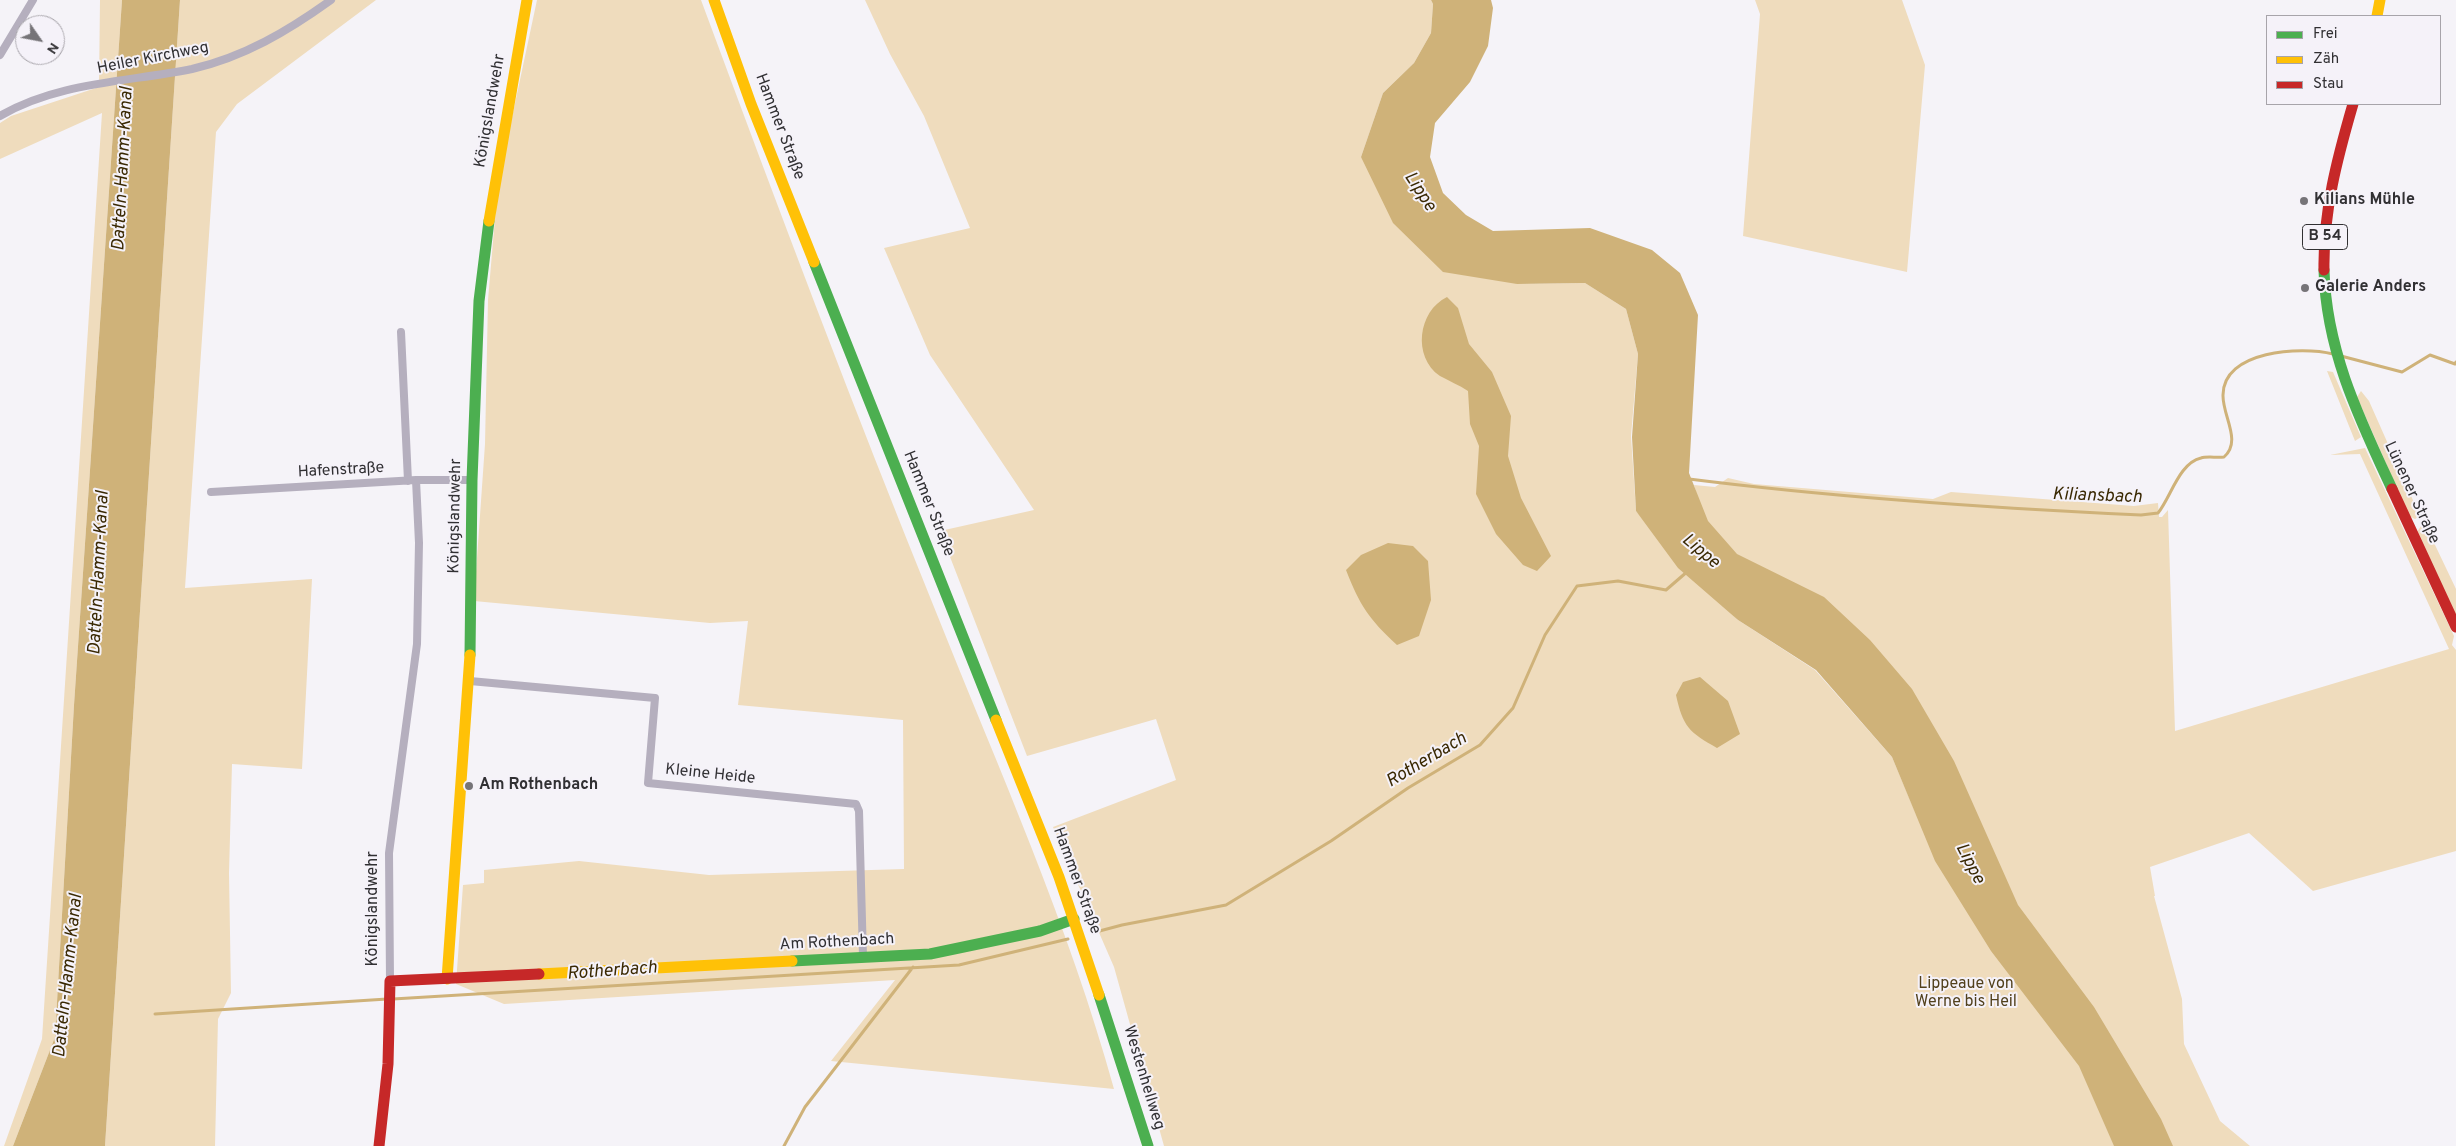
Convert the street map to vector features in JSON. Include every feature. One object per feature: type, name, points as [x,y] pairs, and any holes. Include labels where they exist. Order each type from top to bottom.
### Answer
[{"type":"street","points":[[0,55],[33,0]]},
{"type":"street","name":"Heiler Kirchweg","points":[[0,116],[42,98],[93,84],[192,68],[258,46],[291,29],[331,0]]},
{"type":"street","name":"Königslandwehr","points":[[390,981],[447,979],[470,681],[472,480],[479,300],[494,185],[527,0]]},
{"type":"street","name":"Hammer Straße","points":[[714,0],[751,104],[998,722],[1074,919],[1108,1021]]},
{"type":"street","points":[[2377,15],[2380,0]]},
{"type":"street","name":"Lünener Straße","points":[[2353,105],[2330,191],[2324,247],[2327,315],[2340,372],[2373,449],[2456,627]]},
{"type":"street","name":"Königslandwehr","points":[[379,1146],[388,1064],[390,981],[389,853],[417,644],[420,543],[412,480],[401,332]]},
{"type":"street","name":"Hafenstraße","points":[[211,492],[412,480],[472,480]]},
{"type":"street","name":"Kleine Heide","points":[[470,681],[655,698],[648,783],[856,804],[859,810],[864,957]]},
{"type":"street","name":"Am Rothenbach","points":[[447,979],[930,954],[952,951],[1040,931],[1074,919]]},
{"type":"street","name":"Westenhellweg","points":[[1108,1021],[1148,1146]]},
{"type":"green space","points":[[100,0],[122,0],[74,705],[55,1037],[13,1146],[4,1146],[42,1039],[102,113],[0,159],[0,123],[11,116],[99,87]]},
{"type":"green space","points":[[180,0],[376,0],[237,104],[216,132],[185,588],[312,579],[302,769],[232,764],[229,873],[231,993],[218,1019],[215,1146],[105,1146]]},
{"type":"green space","points":[[537,0],[701,0],[875,460],[1055,908],[1096,1028],[1114,1089],[831,1061],[895,980],[504,1004],[456,984],[463,885],[484,883],[484,870],[579,861],[709,875],[904,869],[903,720],[738,705],[748,621],[710,623],[474,601],[485,444],[488,300],[498,183]]},
{"type":"green space","name":"Lippeaue von Werne bis Heil","points":[[865,0],[1431,0],[1433,4],[1431,33],[1414,63],[1383,93],[1361,157],[1517,284],[1585,283],[1626,309],[1638,354],[1631,436],[1636,511],[1738,620],[1815,670],[1892,757],[1916,814],[1955,803],[1720,575],[1694,485],[1715,487],[1728,478],[1754,484],[1933,499],[1951,492],[2134,506],[2158,503],[2159,517],[2162,517],[2168,510],[2175,731],[2449,649],[2360,454],[2330,455],[2365,448],[2454,636],[2452,645],[2456,650],[2456,851],[2313,891],[2249,833],[2150,867],[2154,896],[2182,999],[2184,1044],[2220,1121],[2250,1146],[1164,1146],[1114,967],[1053,827],[1176,780],[1156,719],[1027,756],[940,531],[1034,510],[930,355],[884,248],[970,228],[924,116],[890,54]]},
{"type":"green space","points":[[1755,0],[1902,0],[1925,65],[1907,272],[1743,236],[1760,14]]},
{"type":"green space","points":[[2327,371],[2333,372],[2361,437],[2355,441]]},
{"type":"green space","points":[[2361,391],[2369,401],[2420,516],[2415,519],[2409,516],[2357,397]]},
{"type":"green space","points":[[2421,526],[2426,526],[2456,589],[2456,615],[2417,532]]},
{"type":"water","name":"Datteln-Hamm-Kanal","points":[[122,0],[180,0],[105,1146],[13,1146],[55,1037],[74,705]]},
{"type":"water","name":"Lippe","points":[[1431,0],[1491,0],[1493,8],[1488,46],[1470,82],[1435,123],[1430,157],[1443,193],[1466,215],[1493,231],[1590,228],[1652,250],[1680,273],[1698,315],[1689,473],[1708,521],[1737,554],[1824,597],[1870,640],[1912,689],[1954,761],[2018,905],[2094,1007],[2161,1119],[2173,1146],[2114,1146],[2079,1066],[1991,951],[1935,861],[1892,757],[1816,670],[1738,620],[1678,568],[1636,511],[1632,437],[1638,354],[1626,309],[1585,283],[1517,284],[1443,272],[1393,223],[1361,157],[1383,93],[1414,63],[1431,33],[1433,4]]},
{"type":"water","points":[[1447,297],[1458,308],[1469,344],[1492,372],[1511,416],[1508,456],[1521,498],[1551,556],[1537,571],[1523,565],[1496,534],[1476,494],[1479,446],[1470,424],[1468,391],[1440,376],[1431,368],[1425,358],[1422,335],[1425,323],[1437,304]]},
{"type":"water","points":[[1388,543],[1413,546],[1428,561],[1431,600],[1419,636],[1397,645],[1366,611],[1346,570],[1361,555]]},
{"type":"water","points":[[1700,677],[1728,701],[1740,734],[1717,748],[1689,728],[1681,715],[1676,695],[1683,682]]},
{"type":"waterway","name":"Kiliansbach","points":[[1689,479],[1802,492],[1915,501],[2141,515],[2158,513],[2187,466],[2201,458],[2224,457],[2229,451],[2232,436],[2223,396],[2226,381],[2235,369],[2249,360],[2284,352],[2303,351],[2333,354]]},
{"type":"waterway","name":"Kiliansbach","points":[[2341,356],[2402,372],[2430,355],[2455,364],[2456,362]]},
{"type":"waterway","name":"Rotherbach","points":[[1092,933],[1122,925],[1226,905],[1331,841],[1408,788],[1480,745],[1513,708],[1545,635],[1577,586],[1618,581],[1666,590],[1688,571]]},
{"type":"waterway","name":"Rotherbach","points":[[393,999],[959,965],[1068,939]]},
{"type":"waterway","points":[[784,1146],[805,1107],[913,967]]},
{"type":"waterway","name":"Rotherbach","points":[[155,1014],[387,999]]},
{"type":"traffic: fast","points":[[470,655],[472,480],[479,301],[489,221]]},
{"type":"traffic: fast","points":[[814,262],[996,720]]},
{"type":"traffic: fast","points":[[2324,270],[2331,328],[2346,383],[2392,489]]},
{"type":"traffic: fast","points":[[792,961],[930,954],[1040,931],[1074,919]]},
{"type":"traffic: fast","points":[[1099,995],[1148,1146]]},
{"type":"traffic: slow","points":[[489,221],[527,0]]},
{"type":"traffic: slow","points":[[714,0],[751,104],[814,262]]},
{"type":"traffic: slow","points":[[2377,15],[2380,0]]},
{"type":"traffic: slow","points":[[447,979],[470,655]]},
{"type":"traffic: slow","points":[[996,720],[1059,877],[1099,995]]},
{"type":"traffic: slow","points":[[539,974],[792,961]]},
{"type":"traffic: jam","points":[[2324,270],[2324,248],[2332,186],[2353,105]]},
{"type":"traffic: jam","points":[[2392,489],[2456,627]]},
{"type":"traffic: jam","points":[[379,1146],[388,1064],[390,981],[539,974]]},
{"type":"place","name":"Kilians Mühle","points":[[2304,201]]},
{"type":"place","name":"Galerie Anders","points":[[2305,288]]},
{"type":"place","name":"Am Rothenbach","points":[[469,786]]}]
